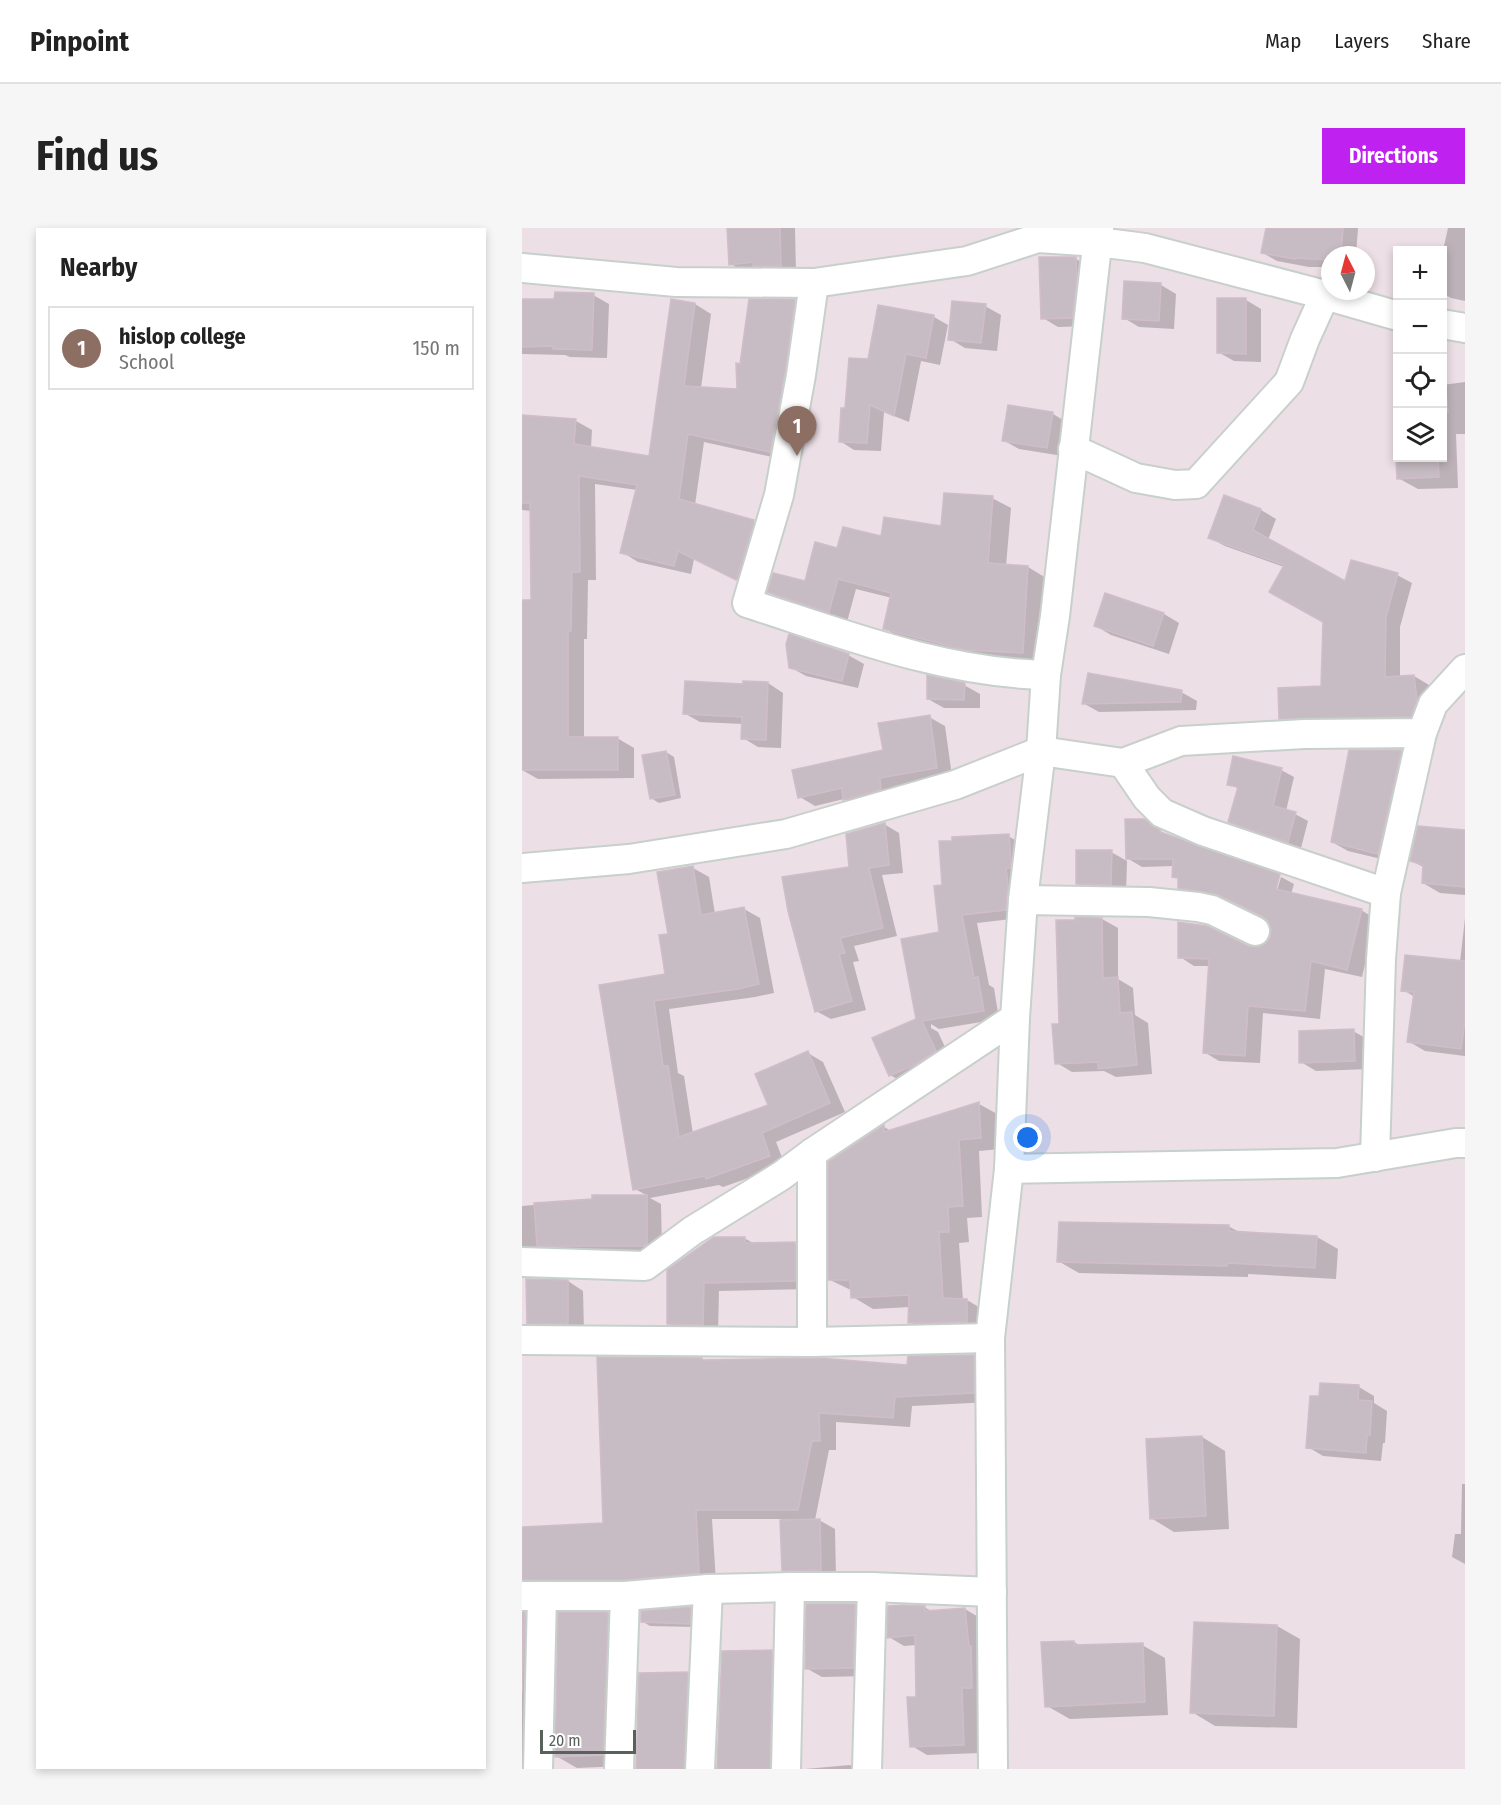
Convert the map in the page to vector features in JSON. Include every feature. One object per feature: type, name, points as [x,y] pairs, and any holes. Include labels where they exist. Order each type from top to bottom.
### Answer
[{"type":"street","points":[[993,1769],[990,1338],[1009,1169],[1015,1018],[1023,900],[1041,751],[1046,675],[1055,616],[1099,235]]},
{"type":"street","points":[[522,268],[676,282],[814,283],[967,261],[1038,238],[1099,235],[1321,294]]},
{"type":"street","points":[[814,283],[801,375],[779,495],[747,603],[908,655],[1015,674],[1046,675]]},
{"type":"street","points":[[1073,449],[1136,478],[1175,485],[1196,484],[1289,382],[1323,300]]},
{"type":"street","points":[[1342,300],[1393,315]]},
{"type":"street","points":[[1447,325],[1465,328]]},
{"type":"street","points":[[1375,1157],[1381,959],[1386,892],[1422,733],[1433,704],[1465,669]]},
{"type":"street","points":[[522,868],[629,859],[786,834],[955,785],[1041,751],[1123,764],[1181,741],[1304,734],[1422,733]]},
{"type":"street","points":[[1123,764],[1147,798],[1162,813],[1203,831],[1386,892]]},
{"type":"street","points":[[1023,900],[1149,902],[1198,907],[1212,910],[1255,931]]},
{"type":"street","points":[[522,1262],[645,1266],[692,1232],[781,1176],[1015,1018]]},
{"type":"street","points":[[1009,1169],[1337,1163],[1465,1143]]},
{"type":"street","points":[[812,1153],[812,1342]]},
{"type":"street","points":[[522,1340],[812,1342],[990,1338]]},
{"type":"street","points":[[538,1769],[532,1596],[625,1596],[708,1589],[790,1587],[872,1587],[992,1592]]},
{"type":"street","points":[[786,1769],[790,1587]]},
{"type":"street","points":[[867,1769],[872,1587]]},
{"type":"street","points":[[700,1769],[708,1589]]},
{"type":"street","points":[[619,1769],[625,1596]]},
{"type":"building","points":[[727,228],[780,228],[781,266],[753,266],[754,262],[729,265]]},
{"type":"building","points":[[1266,228],[1343,228],[1342,246],[1321,246],[1321,259],[1295,259],[1261,253]]},
{"type":"building","points":[[1039,257],[1076,257],[1077,279],[1072,318],[1041,319]]},
{"type":"building","points":[[1124,281],[1161,283],[1159,321],[1122,319]]},
{"type":"building","points":[[555,292],[594,293],[592,350],[553,349],[553,346],[522,347],[522,299],[554,299]]},
{"type":"building","points":[[1217,298],[1246,298],[1246,354],[1217,353]]},
{"type":"building","points":[[671,299],[695,303],[684,386],[737,389],[736,363],[740,364],[749,299],[795,299],[785,372],[770,452],[688,434],[679,499],[754,520],[736,580],[678,551],[674,566],[620,553],[637,485],[579,476],[580,572],[572,572],[571,631],[568,631],[568,737],[618,737],[618,770],[522,770],[522,600],[531,600],[530,503],[522,503],[522,415],[576,419],[574,444],[649,456]]},
{"type":"building","points":[[952,301],[986,304],[981,343],[948,340]]},
{"type":"building","points":[[878,305],[934,315],[926,358],[906,354],[894,416],[870,405],[867,443],[839,442],[841,408],[845,408],[849,358],[868,359]]},
{"type":"building","points":[[1008,405],[1053,412],[1047,448],[1002,441]]},
{"type":"building","points":[[1396,462],[1438,462],[1439,477],[1397,479]]},
{"type":"building","points":[[944,493],[993,496],[988,563],[1028,566],[1023,653],[966,650],[883,629],[891,593],[838,579],[829,612],[767,592],[773,573],[805,581],[815,542],[837,548],[843,527],[881,536],[884,517],[941,526]]},
{"type":"building","points":[[1224,495],[1261,509],[1253,530],[1345,581],[1351,560],[1398,573],[1386,617],[1385,677],[1414,675],[1417,700],[1411,717],[1279,719],[1278,688],[1321,686],[1323,622],[1269,592],[1284,565],[1208,538]]},
{"type":"building","points":[[1105,593],[1164,613],[1153,646],[1094,626]]},
{"type":"building","points":[[789,634],[849,654],[842,681],[789,668],[786,644]]},
{"type":"building","points":[[1088,673],[1182,690],[1181,702],[1082,704]]},
{"type":"building","points":[[927,675],[965,683],[964,700],[927,699]]},
{"type":"building","points":[[685,681],[743,684],[743,681],[768,682],[766,740],[741,739],[742,717],[683,714]]},
{"type":"building","points":[[930,715],[937,768],[880,778],[881,789],[843,800],[842,788],[798,798],[792,770],[883,750],[878,723]]},
{"type":"building","points":[[1349,750],[1401,750],[1378,854],[1331,842]]},
{"type":"building","points":[[666,751],[675,795],[650,799],[642,755]]},
{"type":"building","points":[[1233,756],[1282,768],[1273,806],[1296,812],[1288,842],[1228,822],[1238,787],[1227,785]]},
{"type":"building","points":[[1125,819],[1144,819],[1160,832],[1280,874],[1276,889],[1362,909],[1347,970],[1311,961],[1305,1011],[1248,1006],[1245,1056],[1203,1053],[1209,959],[1178,958],[1178,922],[1207,926],[1248,946],[1256,947],[1265,944],[1270,938],[1271,929],[1268,921],[1262,916],[1219,895],[1178,888],[1178,878],[1172,877],[1173,859],[1126,859]]},
{"type":"building","points":[[885,823],[889,865],[869,868],[883,928],[840,938],[845,953],[839,954],[852,1001],[815,1012],[788,911],[782,877],[849,867],[846,834]]},
{"type":"building","points":[[1418,826],[1465,830],[1465,887],[1422,883],[1423,865],[1410,861]]},
{"type":"building","points":[[1009,834],[1011,865],[1010,868],[1006,868],[1008,885],[1006,910],[962,915],[974,978],[978,977],[984,1011],[922,1021],[936,1051],[914,1065],[889,1076],[872,1038],[916,1019],[901,939],[939,932],[934,886],[942,885],[939,841],[952,841],[952,837]]},
{"type":"building","points":[[1076,850],[1112,850],[1111,885],[1076,884]]},
{"type":"building","points":[[693,866],[701,915],[744,907],[759,984],[654,1001],[663,1066],[668,1066],[679,1137],[768,1105],[755,1074],[808,1051],[830,1103],[762,1133],[770,1156],[706,1179],[705,1176],[633,1190],[599,985],[665,974],[659,935],[668,934],[657,872]]},
{"type":"building","points":[[1075,917],[1102,918],[1103,978],[1118,977],[1120,1013],[1132,1012],[1137,1065],[1098,1069],[1098,1062],[1055,1064],[1052,1024],[1059,1024],[1056,920],[1075,920]]},
{"type":"building","points":[[1405,955],[1465,961],[1465,1020],[1461,1049],[1407,1042],[1414,992],[1401,991]]},
{"type":"building","points":[[1354,1029],[1355,1061],[1299,1063],[1299,1031]]},
{"type":"building","points":[[979,1102],[981,1138],[959,1140],[963,1206],[948,1207],[949,1232],[939,1232],[943,1298],[967,1299],[967,1322],[908,1323],[909,1295],[851,1298],[850,1280],[828,1280],[828,1162],[884,1125],[884,1132]]},
{"type":"building","points":[[592,1195],[647,1195],[647,1244],[645,1246],[537,1246],[534,1203],[592,1199]]},
{"type":"building","points":[[1059,1222],[1229,1225],[1229,1231],[1317,1236],[1315,1268],[1228,1263],[1227,1266],[1057,1262]]},
{"type":"building","points":[[714,1237],[745,1237],[745,1243],[795,1242],[795,1281],[704,1283],[703,1325],[667,1324],[667,1270]]},
{"type":"building","points":[[526,1279],[568,1280],[568,1324],[527,1324]]},
{"type":"building","points":[[974,1355],[974,1393],[895,1397],[893,1418],[819,1413],[820,1441],[812,1441],[798,1510],[696,1510],[699,1573],[624,1580],[522,1580],[522,1527],[603,1523],[597,1357],[702,1358],[702,1360],[819,1358],[907,1365],[908,1356]]},
{"type":"building","points":[[1320,1383],[1359,1385],[1358,1400],[1372,1401],[1370,1435],[1367,1435],[1366,1453],[1306,1448],[1310,1396],[1319,1396]]},
{"type":"building","points":[[1202,1436],[1206,1516],[1150,1519],[1146,1439]]},
{"type":"building","points":[[820,1519],[821,1570],[782,1571],[780,1520]]},
{"type":"building","points":[[806,1604],[855,1604],[853,1668],[805,1669]]},
{"type":"building","points":[[888,1606],[925,1606],[925,1611],[965,1608],[969,1646],[971,1646],[972,1688],[962,1688],[964,1745],[910,1747],[907,1697],[916,1697],[915,1635],[887,1638]]},
{"type":"building","points":[[691,1607],[690,1624],[641,1622],[641,1611]]},
{"type":"building","points":[[522,1612],[525,1612],[522,1692]]},
{"type":"building","points":[[558,1612],[608,1612],[603,1755],[555,1757]]},
{"type":"building","points":[[1194,1622],[1277,1625],[1274,1716],[1190,1713]]},
{"type":"building","points":[[1074,1641],[1074,1645],[1143,1643],[1145,1702],[1045,1707],[1041,1642]]},
{"type":"building","points":[[772,1650],[770,1769],[717,1769],[722,1651]]},
{"type":"building","points":[[688,1672],[684,1769],[636,1769],[639,1673]]},
{"type":"place","name":"hislop college","points":[[797,456]]}]
